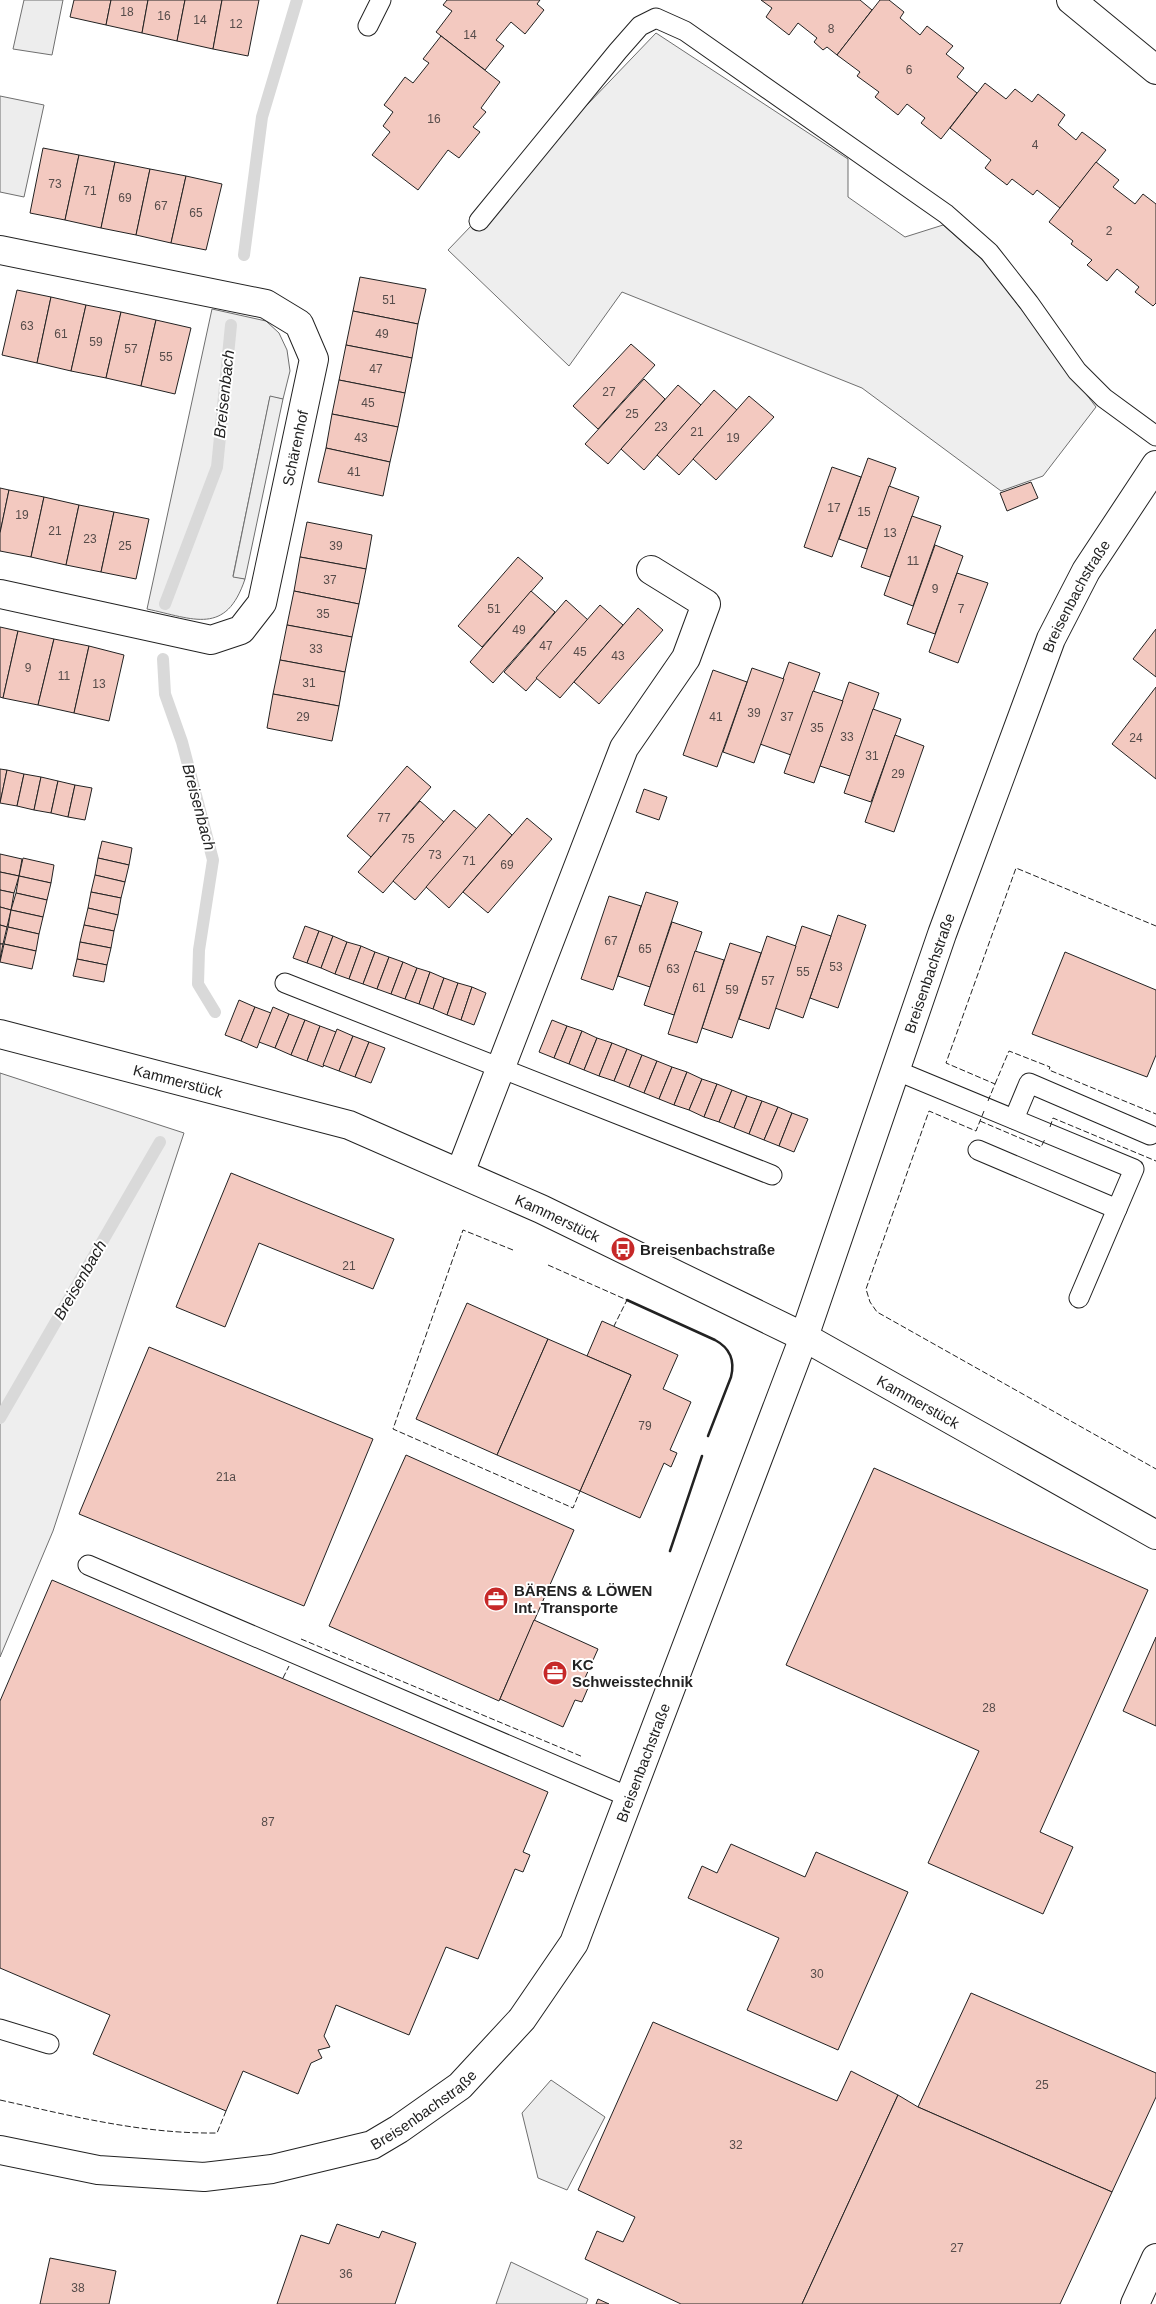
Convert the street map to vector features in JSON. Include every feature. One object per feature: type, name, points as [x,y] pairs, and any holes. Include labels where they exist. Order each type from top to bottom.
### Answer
[{"type":"street","points":[[1070,0],[1156,70]]},
{"type":"street","name":"Schärenhof","points":[[0,250],[266,304],[299,324],[314,359],[262,603],[241,630],[211,640],[0,594]]},
{"type":"street","name":"Breisenbachstraße","points":[[0,2150],[98,2170],[204,2177],[272,2169],[372,2145],[399,2129],[460,2086],[528,2012],[574,1943],[804,1337],[942,934],[1052,639],[1086,571],[1156,465]]},
{"type":"street","points":[[460,1173],[624,748],[686,658],[706,604],[651,570]]},
{"type":"street","name":"Kammerstück","points":[[0,1034],[348,1125],[460,1173],[541,1209],[804,1337],[1156,1535]]},
{"type":"street","points":[[1135,2304],[1156,2258]]},
{"type":"lane","points":[[368,26],[382,0]]},
{"type":"lane","points":[[479,221],[618,50],[640,26],[656,18],[685,30],[946,214],[989,252],[1029,303],[1077,372],[1104,398],[1156,436]]},
{"type":"lane","points":[[285,983],[772,1175]]},
{"type":"lane","points":[[895,1070],[1134,1169],[1079,1298]]},
{"type":"lane","points":[[1014,1118],[1029,1083],[1150,1135]]},
{"type":"lane","points":[[978,1150],[1117,1208]]},
{"type":"lane","points":[[88,1565],[629,1797]]},
{"type":"lane","points":[[0,2029],[49,2044]]},
{"type":"shaded area","points":[[24,0],[63,0],[52,55],[13,49]]},
{"type":"shaded area","points":[[656,33],[848,159],[848,197],[905,237],[943,225],[986,263],[1096,407],[1043,476],[1001,491],[862,388],[622,292],[569,366],[448,250]]},
{"type":"shaded area","points":[[0,96],[44,105],[24,197],[0,192]]},
{"type":"shaded area","points":[[212,309],[266,321],[279,333],[287,350],[290,371],[283,399],[270,397],[233,576],[245,579],[237,597],[228,609],[218,616],[194,619],[147,609]]},
{"type":"shaded area","points":[[270,396],[283,399],[245,579],[233,577]]},
{"type":"shaded area","points":[[0,1073],[184,1133],[53,1531],[0,1657]]},
{"type":"shaded area","points":[[551,2080],[605,2117],[567,2190],[538,2178],[522,2113]]},
{"type":"shaded area","points":[[511,2262],[588,2299],[586,2304],[496,2304]]},
{"type":"building","points":[[74,0],[111,0],[106,25],[70,17]]},
{"type":"building","points":[[111,0],[148,0],[142,33],[106,25]]},
{"type":"building","points":[[148,0],[185,0],[177,41],[142,33]]},
{"type":"building","points":[[185,0],[222,0],[213,49],[177,41]]},
{"type":"building","points":[[222,0],[259,0],[248,56],[213,49]]},
{"type":"building","points":[[447,0],[540,0],[537,4],[544,10],[525,34],[511,22],[496,40],[504,46],[485,70],[436,32],[452,11],[443,5]]},
{"type":"building","points":[[761,0],[860,0],[872,10],[837,55],[827,47],[823,50],[814,42],[817,38],[798,23],[789,35],[766,17],[772,8]]},
{"type":"building","points":[[880,0],[889,0],[904,12],[900,18],[920,35],[927,26],[953,46],[946,54],[964,68],[957,77],[977,93],[941,139],[921,123],[925,118],[907,104],[898,115],[875,97],[879,92],[857,76],[860,72],[837,55]]},
{"type":"building","points":[[441,36],[500,82],[481,108],[486,112],[473,127],[480,132],[459,158],[448,150],[418,190],[372,155],[390,132],[383,126],[393,112],[384,105],[405,77],[413,83],[429,63],[423,59]]},
{"type":"building","points":[[985,83],[1006,99],[1015,89],[1032,102],[1038,94],[1065,115],[1058,125],[1076,140],[1082,132],[1106,150],[1060,208],[1037,190],[1033,195],[1012,179],[1007,185],[985,168],[991,160],[950,128]]},
{"type":"building","points":[[43,148],[79,155],[65,220],[30,213]]},
{"type":"building","points":[[79,155],[115,162],[101,228],[65,220]]},
{"type":"building","points":[[115,162],[150,169],[136,235],[101,228]]},
{"type":"building","points":[[1096,162],[1119,180],[1113,187],[1135,204],[1143,194],[1156,204],[1156,303],[1153,306],[1135,292],[1139,287],[1117,269],[1107,281],[1087,265],[1092,260],[1071,244],[1073,241],[1049,222]]},
{"type":"building","points":[[150,169],[186,176],[171,243],[136,235]]},
{"type":"building","points":[[186,176],[222,184],[206,250],[171,243]]},
{"type":"building","points":[[360,277],[426,289],[418,324],[353,311]]},
{"type":"building","points":[[17,290],[51,297],[37,363],[2,355]]},
{"type":"building","points":[[51,297],[86,305],[71,371],[37,363]]},
{"type":"building","points":[[86,305],[121,312],[106,378],[71,371]]},
{"type":"building","points":[[353,311],[418,324],[412,358],[346,345]]},
{"type":"building","points":[[121,312],[156,320],[141,386],[106,378]]},
{"type":"building","points":[[156,320],[191,328],[175,394],[141,386]]},
{"type":"building","points":[[631,344],[655,365],[598,429],[573,406]]},
{"type":"building","points":[[346,345],[412,358],[405,393],[339,380]]},
{"type":"building","points":[[644,379],[665,399],[608,464],[585,444]]},
{"type":"building","points":[[339,380],[405,393],[398,427],[332,414]]},
{"type":"building","points":[[678,385],[701,405],[644,470],[621,449]]},
{"type":"building","points":[[714,390],[737,410],[679,475],[657,455]]},
{"type":"building","points":[[749,396],[774,417],[716,480],[693,459]]},
{"type":"building","points":[[332,414],[398,427],[390,462],[326,448]]},
{"type":"building","points":[[326,448],[390,462],[383,496],[318,482]]},
{"type":"building","points":[[868,458],[896,468],[867,549],[839,539]]},
{"type":"building","points":[[832,467],[861,477],[832,557],[804,547]]},
{"type":"building","points":[[1031,482],[1038,498],[1007,511],[1000,493]]},
{"type":"building","points":[[889,486],[919,497],[890,577],[861,567]]},
{"type":"building","points":[[0,488],[9,490],[0,533]]},
{"type":"building","points":[[9,490],[44,497],[31,557],[0,551],[0,533]]},
{"type":"building","points":[[44,497],[79,505],[66,565],[31,557]]},
{"type":"building","points":[[79,505],[114,512],[101,572],[66,565]]},
{"type":"building","points":[[114,512],[149,519],[136,579],[101,572]]},
{"type":"building","points":[[912,516],[941,526],[913,606],[884,595]]},
{"type":"building","points":[[307,522],[372,535],[366,569],[300,557]]},
{"type":"building","points":[[935,545],[963,556],[935,634],[907,624]]},
{"type":"building","points":[[300,557],[366,569],[359,604],[294,591]]},
{"type":"building","points":[[518,557],[543,578],[482,647],[458,626]]},
{"type":"building","points":[[957,573],[988,583],[958,663],[929,652]]},
{"type":"building","points":[[294,591],[359,604],[352,637],[287,625]]},
{"type":"building","points":[[531,591],[555,612],[493,683],[470,662]]},
{"type":"building","points":[[566,600],[588,620],[526,691],[504,672]]},
{"type":"building","points":[[600,605],[623,625],[560,698],[536,678]]},
{"type":"building","points":[[638,608],[663,630],[599,704],[574,682]]},
{"type":"building","points":[[287,625],[352,637],[345,672],[280,660]]},
{"type":"building","points":[[0,627],[18,631],[3,698],[0,697]]},
{"type":"building","points":[[1156,629],[1156,677],[1133,659]]},
{"type":"building","points":[[18,631],[54,639],[38,705],[3,698]]},
{"type":"building","points":[[54,639],[89,646],[74,713],[38,705]]},
{"type":"building","points":[[89,646],[124,655],[109,721],[74,713]]},
{"type":"building","points":[[280,660],[345,672],[339,706],[273,694]]},
{"type":"building","points":[[789,662],[820,673],[791,755],[760,744]]},
{"type":"building","points":[[752,668],[784,679],[754,763],[723,752]]},
{"type":"building","points":[[713,670],[747,682],[717,767],[683,755]]},
{"type":"building","points":[[849,682],[879,693],[850,776],[820,766]]},
{"type":"building","points":[[1156,687],[1156,779],[1112,744]]},
{"type":"building","points":[[813,691],[843,701],[814,783],[784,773]]},
{"type":"building","points":[[273,694],[339,706],[332,741],[267,728]]},
{"type":"building","points":[[873,709],[901,719],[871,802],[844,793]]},
{"type":"building","points":[[895,735],[924,746],[894,832],[865,822]]},
{"type":"building","points":[[407,766],[431,787],[371,857],[347,836]]},
{"type":"building","points":[[0,769],[7,770],[0,803]]},
{"type":"building","points":[[7,770],[24,774],[17,806],[0,803]]},
{"type":"building","points":[[24,774],[41,777],[34,810],[17,806]]},
{"type":"building","points":[[41,777],[58,781],[51,813],[34,810]]},
{"type":"building","points":[[58,781],[75,785],[68,817],[51,813]]},
{"type":"building","points":[[75,785],[92,788],[85,820],[68,817]]},
{"type":"building","points":[[644,789],[667,797],[659,820],[636,812]]},
{"type":"building","points":[[420,801],[444,822],[383,893],[358,872]]},
{"type":"building","points":[[454,810],[477,829],[415,900],[393,881]]},
{"type":"building","points":[[489,814],[512,835],[449,908],[426,887]]},
{"type":"building","points":[[527,818],[552,839],[488,913],[463,892]]},
{"type":"building","points":[[102,841],[132,848],[129,865],[98,858]]},
{"type":"building","points":[[0,854],[22,859],[19,876],[0,872]]},
{"type":"building","points":[[23,858],[54,865],[51,883],[19,876]]},
{"type":"building","points":[[98,858],[129,865],[125,882],[95,875]]},
{"type":"building","points":[[0,872],[19,876],[14,893],[0,890]]},
{"type":"building","points":[[95,875],[125,882],[121,898],[91,892]]},
{"type":"building","points":[[19,876],[51,883],[47,900],[16,893]]},
{"type":"building","points":[[0,890],[14,893],[11,910],[0,907]]},
{"type":"building","points":[[91,892],[121,898],[118,915],[88,908]]},
{"type":"building","points":[[646,892],[678,902],[650,987],[618,976]]},
{"type":"building","points":[[16,893],[47,900],[43,917],[11,910]]},
{"type":"building","points":[[609,896],[641,906],[613,990],[581,979]]},
{"type":"building","points":[[0,907],[11,910],[7,927],[0,925]]},
{"type":"building","points":[[88,908],[118,915],[114,931],[84,925]]},
{"type":"building","points":[[11,910],[43,917],[39,934],[8,927]]},
{"type":"building","points":[[838,915],[866,925],[838,1008],[810,998]]},
{"type":"building","points":[[672,922],[702,932],[674,1015],[644,1005]]},
{"type":"building","points":[[0,925],[7,927],[3,944],[0,944]]},
{"type":"building","points":[[84,925],[114,931],[111,948],[80,942]]},
{"type":"building","points":[[305,926],[319,931],[307,963],[293,958]]},
{"type":"building","points":[[802,926],[831,936],[803,1018],[775,1008]]},
{"type":"building","points":[[8,927],[39,934],[36,951],[4,944]]},
{"type":"building","points":[[319,931],[333,936],[321,968],[307,963]]},
{"type":"building","points":[[333,936],[347,942],[335,974],[321,968]]},
{"type":"building","points":[[767,936],[796,946],[769,1029],[739,1019]]},
{"type":"building","points":[[80,942],[111,948],[107,965],[77,959]]},
{"type":"building","points":[[347,942],[361,946],[349,979],[335,974]]},
{"type":"building","points":[[730,943],[761,953],[732,1038],[702,1028]]},
{"type":"building","points":[[0,944],[3,944],[0,959]]},
{"type":"building","points":[[4,944],[36,951],[32,969],[0,962]]},
{"type":"building","points":[[361,946],[375,952],[363,984],[349,979]]},
{"type":"building","points":[[695,951],[724,960],[697,1043],[668,1034]]},
{"type":"building","points":[[375,952],[389,957],[377,989],[363,984]]},
{"type":"building","points":[[1065,952],[1156,990],[1156,1055],[1147,1077],[1032,1034]]},
{"type":"building","points":[[389,957],[403,962],[391,994],[377,989]]},
{"type":"building","points":[[77,959],[107,965],[104,982],[73,976]]},
{"type":"building","points":[[403,962],[417,968],[405,999],[391,994]]},
{"type":"building","points":[[417,968],[430,972],[419,1004],[405,999]]},
{"type":"building","points":[[430,972],[444,978],[433,1009],[419,1004]]},
{"type":"building","points":[[444,978],[458,983],[447,1015],[433,1009]]},
{"type":"building","points":[[458,983],[472,987],[461,1020],[447,1015]]},
{"type":"building","points":[[472,987],[486,993],[474,1025],[461,1020]]},
{"type":"building","points":[[239,1000],[255,1007],[241,1041],[225,1035]]},
{"type":"building","points":[[255,1007],[271,1013],[257,1048],[241,1041]]},
{"type":"building","points":[[273,1007],[289,1014],[275,1048],[259,1042]]},
{"type":"building","points":[[289,1014],[305,1020],[291,1055],[275,1048]]},
{"type":"building","points":[[305,1020],[320,1026],[307,1061],[291,1055]]},
{"type":"building","points":[[552,1020],[567,1026],[554,1058],[539,1052]]},
{"type":"building","points":[[320,1026],[336,1032],[323,1067],[307,1061]]},
{"type":"building","points":[[567,1026],[582,1031],[569,1064],[554,1058]]},
{"type":"building","points":[[337,1029],[353,1036],[339,1071],[323,1065]]},
{"type":"building","points":[[582,1031],[597,1038],[584,1070],[569,1064]]},
{"type":"building","points":[[353,1036],[369,1042],[355,1077],[339,1071]]},
{"type":"building","points":[[597,1038],[612,1043],[599,1076],[584,1070]]},
{"type":"building","points":[[369,1042],[385,1048],[371,1083],[355,1077]]},
{"type":"building","points":[[612,1043],[627,1049],[614,1081],[599,1076]]},
{"type":"building","points":[[627,1049],[642,1055],[629,1087],[614,1081]]},
{"type":"building","points":[[642,1055],[657,1061],[644,1093],[629,1087]]},
{"type":"building","points":[[657,1061],[672,1067],[659,1099],[644,1093]]},
{"type":"building","points":[[672,1067],[687,1072],[674,1105],[659,1099]]},
{"type":"building","points":[[687,1072],[702,1079],[689,1110],[674,1105]]},
{"type":"building","points":[[702,1079],[717,1084],[704,1117],[689,1110]]},
{"type":"building","points":[[717,1084],[732,1090],[719,1122],[704,1117]]},
{"type":"building","points":[[732,1090],[747,1096],[734,1128],[719,1122]]},
{"type":"building","points":[[747,1096],[762,1101],[749,1134],[734,1128]]},
{"type":"building","points":[[762,1101],[778,1107],[764,1140],[749,1134]]},
{"type":"building","points":[[778,1107],[792,1113],[779,1146],[764,1140]]},
{"type":"building","points":[[792,1113],[808,1119],[794,1152],[779,1146]]},
{"type":"building","points":[[231,1173],[394,1239],[373,1289],[259,1243],[225,1327],[176,1307]]},
{"type":"building","points":[[467,1303],[548,1339],[497,1455],[416,1419]]},
{"type":"building","points":[[602,1321],[678,1355],[663,1389],[691,1402],[670,1450],[677,1453],[671,1467],[664,1463],[640,1518],[580,1491],[631,1375],[587,1356]]},
{"type":"building","points":[[548,1339],[631,1375],[580,1491],[497,1455]]},
{"type":"building","points":[[149,1347],[373,1439],[304,1606],[79,1514]]},
{"type":"building","points":[[406,1455],[574,1530],[499,1701],[329,1626]]},
{"type":"building","points":[[874,1468],[1148,1590],[1040,1832],[1073,1847],[1043,1914],[928,1863],[979,1751],[786,1665]]},
{"type":"building","points":[[52,1580],[548,1792],[523,1852],[530,1855],[523,1872],[515,1869],[478,1959],[446,1947],[409,2035],[336,2005],[324,2036],[330,2047],[318,2050],[322,2058],[311,2063],[298,2094],[243,2071],[226,2111],[93,2054],[110,2015],[0,1968],[0,1701]]},
{"type":"building","points":[[534,1620],[598,1649],[585,1678],[591,1681],[582,1702],[575,1700],[563,1727],[500,1699]]},
{"type":"building","points":[[1156,1637],[1156,1726],[1123,1711]]},
{"type":"building","points":[[731,1844],[805,1877],[816,1852],[908,1892],[838,2050],[747,2010],[779,1938],[688,1898],[702,1866],[717,1873]]},
{"type":"building","points":[[971,1993],[1156,2073],[1156,2097],[1112,2192],[918,2107]]},
{"type":"building","points":[[653,2022],[837,2101],[851,2071],[898,2095],[802,2304],[681,2304],[585,2259],[597,2231],[623,2242],[635,2217],[578,2190]]},
{"type":"building","points":[[898,2095],[918,2107],[1112,2192],[1060,2304],[802,2304]]},
{"type":"building","points":[[337,2224],[379,2238],[382,2231],[416,2243],[395,2304],[277,2304],[301,2235],[329,2244]]},
{"type":"building","points":[[50,2258],[116,2271],[109,2304],[40,2304]]},
{"type":"building","points":[[598,2299],[609,2304],[596,2304]]},
{"type":"waterway","name":"Breisenbach","points":[[244,255],[262,117],[297,0]]},
{"type":"waterway","name":"Breisenbach","points":[[165,604],[217,467],[231,325]]},
{"type":"waterway","name":"Breisenbach","points":[[163,659],[165,694],[182,742],[213,860],[199,950],[198,984],[215,1012]]},
{"type":"waterway","name":"Breisenbach","points":[[0,1418],[160,1142]]},
{"type":"fence","points":[[988,1101],[995,1084],[946,1063],[1016,868],[1156,926]]},
{"type":"fence","points":[[995,1084],[1009,1051],[1050,1067],[1049,1070],[1156,1114]]},
{"type":"fence","points":[[984,1111],[976,1131],[929,1111],[866,1289],[870,1302],[877,1312],[1156,1469]]},
{"type":"fence","points":[[1050,1127],[1053,1118],[1156,1161]]},
{"type":"fence","points":[[980,1121],[1041,1147],[1045,1139]]},
{"type":"fence","points":[[513,1250],[463,1230],[393,1429],[573,1508],[580,1491]]},
{"type":"fence","points":[[548,1265],[627,1300],[614,1326]]},
{"type":"fence","points":[[301,1639],[583,1757]]},
{"type":"fence","points":[[283,1678],[289,1666]]},
{"type":"fence","points":[[0,2100],[107,2123],[189,2133],[217,2133],[226,2111]]},
{"type":"wall","points":[[627,1300],[715,1340],[728,1351],[732,1360],[731,1377],[708,1436]]},
{"type":"wall","points":[[670,1551],[702,1456]]},
{"type":"place","name":"Breisenbachstraße","points":[[623,1249]]},
{"type":"place","name":"BÄRENS & LÖWEN Int. Transporte","points":[[496,1599]]},
{"type":"place","name":"KC Schweisstechnik","points":[[555,1673]]}]
